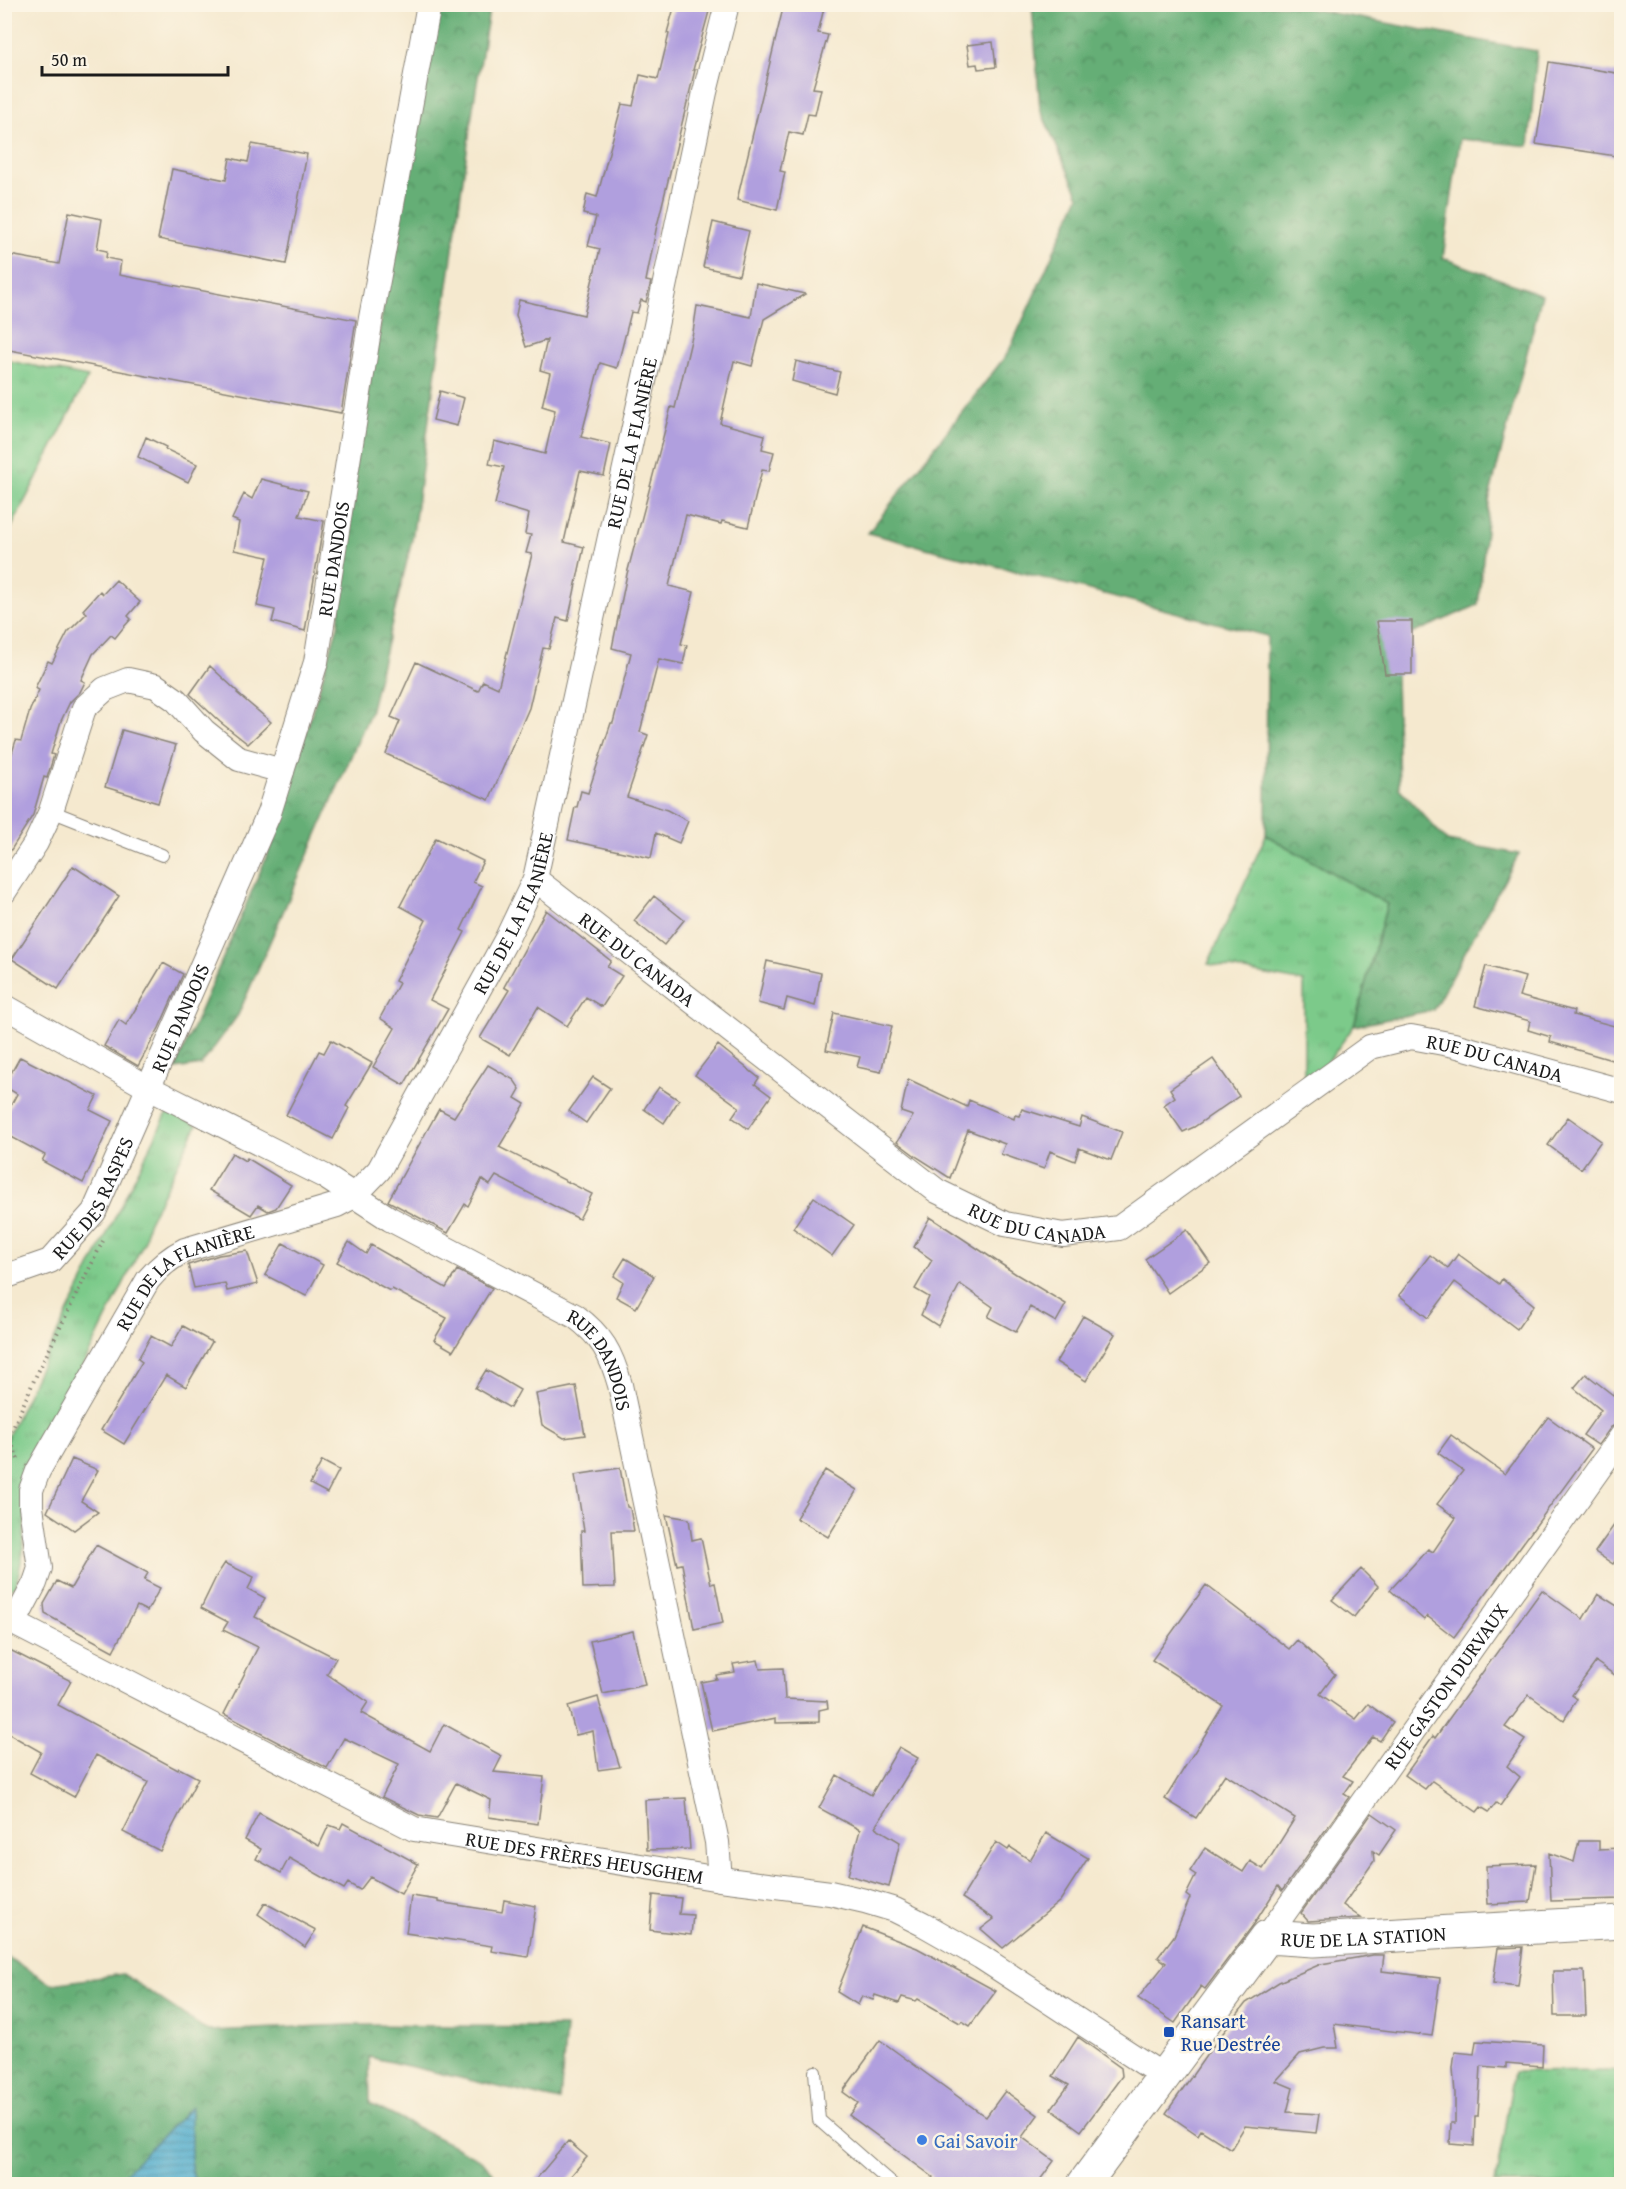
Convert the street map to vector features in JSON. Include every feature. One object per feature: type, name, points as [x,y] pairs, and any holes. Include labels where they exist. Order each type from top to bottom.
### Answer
[{"type":"street","name":"RUE DANDOIS","points":[[149,1088],[269,813],[316,662],[371,318],[429,4]]},
{"type":"street","name":"RUE DE LA FLANIÈRE","points":[[9,1621],[35,1582],[39,1568],[39,1553],[31,1507],[31,1490],[38,1472],[154,1274],[171,1258],[185,1250],[318,1212],[354,1196],[379,1170],[506,940],[535,879],[705,92],[727,4]]},
{"type":"street","points":[[4,892],[36,843],[51,811],[84,708],[105,689],[128,680],[156,686],[176,700],[204,731],[239,759],[282,771]]},
{"type":"street","name":"RUE DU CANADA","points":[[535,879],[937,1191],[1005,1224],[1063,1235],[1119,1228],[1370,1047],[1411,1037],[1454,1045],[1622,1091]]},
{"type":"street","name":"RUE DANDOIS","points":[[4,1006],[149,1088],[324,1176],[390,1219],[575,1316],[590,1327],[605,1344],[614,1362],[620,1385],[717,1842],[720,1879]]},
{"type":"street","name":"RUE DES RASPES","points":[[4,1277],[50,1261],[94,1212],[149,1088]]},
{"type":"street","name":"RUE GASTON DURVAUX","points":[[1267,1937],[1622,1436]]},
{"type":"street","name":"RUE DES FRÈRES HEUSGHEM","points":[[9,1621],[414,1829],[720,1879],[830,1893],[865,1900],[895,1910],[998,1967],[1165,2077]]},
{"type":"street","name":"RUE DE LA STATION","points":[[1084,2184],[1267,1937],[1313,1941],[1622,1922]]},
{"type":"lane","points":[[51,811],[162,855]]},
{"type":"lane","points":[[815,2072],[819,2120],[892,2184]]},
{"type":"path","points":[[9,1437],[35,1378],[104,1239]]},
{"type":"green space","points":[[439,5],[490,5],[473,108],[412,540],[370,713],[238,1015],[201,1065],[175,1069],[272,844],[338,626],[354,466]]},
{"type":"green space","points":[[1032,5],[1290,5],[1537,51],[1529,146],[1460,139],[1443,258],[1542,295],[1490,494],[1478,605],[1395,641],[1399,788],[1447,841],[1519,854],[1433,1010],[1354,1026],[1387,904],[1266,835],[1267,636],[868,533],[1008,353],[1079,196],[1040,109]]},
{"type":"green space","points":[[4,360],[88,377],[5,540]]},
{"type":"green space","points":[[1266,835],[1387,904],[1354,1026],[1304,1095],[1304,982],[1208,964]]},
{"type":"green space","points":[[168,1111],[197,1125],[147,1226],[145,1240],[27,1479],[23,1553],[16,1586],[5,1590],[4,1445]]},
{"type":"green space","points":[[4,1955],[52,1984],[123,1974],[208,2031],[349,2025],[566,2027],[560,2101],[369,2057],[370,2104],[482,2160],[502,2184],[5,2184]]},
{"type":"green space","points":[[1621,2071],[1621,2184],[1495,2184],[1514,2072]]},
{"type":"water","points":[[191,2107],[191,2171],[197,2184],[114,2184]]},
{"type":"building","points":[[675,4],[711,4],[693,70],[695,70],[656,230],[646,281],[651,282],[646,302],[641,300],[637,313],[631,312],[617,368],[600,363],[581,437],[611,444],[604,476],[580,471],[564,542],[584,547],[568,621],[557,618],[549,649],[543,648],[529,708],[489,800],[386,754],[400,721],[391,717],[416,662],[478,691],[483,681],[498,688],[532,554],[526,553],[531,535],[525,534],[529,514],[495,504],[504,467],[489,464],[494,441],[545,454],[555,410],[542,406],[550,373],[540,370],[547,340],[526,347],[516,315],[519,300],[584,315],[600,249],[588,246],[596,217],[583,214],[587,194],[597,197],[622,104],[633,106],[640,75],[658,79]]},
{"type":"building","points":[[784,4],[810,4],[824,8],[818,33],[828,35],[813,88],[821,89],[815,115],[808,114],[803,135],[789,132],[780,171],[785,172],[777,210],[737,200]]},
{"type":"building","points":[[993,42],[996,67],[978,69],[977,64],[970,65],[967,45]]},
{"type":"building","points":[[1549,62],[1622,74],[1622,157],[1536,144]]},
{"type":"building","points":[[252,144],[307,154],[286,264],[158,239],[172,169],[226,180],[230,158],[248,162]]},
{"type":"building","points":[[69,212],[102,219],[97,249],[107,251],[106,258],[121,261],[119,275],[356,320],[341,413],[4,349],[4,254],[59,264]]},
{"type":"building","points":[[713,222],[749,231],[739,275],[703,267]]},
{"type":"building","points":[[756,283],[805,294],[764,319],[752,366],[734,361],[720,423],[765,435],[762,449],[774,452],[769,471],[762,470],[748,527],[722,521],[721,524],[686,515],[669,586],[694,592],[681,644],[687,645],[683,664],[659,659],[640,732],[648,735],[627,797],[667,810],[688,821],[679,843],[656,833],[651,858],[568,840],[581,791],[588,793],[611,723],[613,723],[631,653],[612,648],[627,574],[671,407],[675,408],[697,306],[751,317]]},
{"type":"building","points":[[796,361],[840,372],[835,393],[792,381]]},
{"type":"building","points":[[440,391],[464,398],[457,426],[433,420]]},
{"type":"building","points":[[146,437],[197,464],[188,482],[138,457]]},
{"type":"building","points":[[261,479],[308,491],[299,516],[324,521],[305,631],[272,622],[275,610],[257,606],[268,557],[234,550],[239,522],[232,519],[244,494],[252,499]]},
{"type":"building","points":[[116,580],[140,602],[128,616],[131,619],[115,638],[111,635],[93,654],[81,680],[85,682],[80,692],[70,702],[61,721],[51,754],[54,755],[47,778],[44,777],[33,815],[4,861],[4,779],[16,740],[21,741],[30,710],[39,690],[35,688],[48,661],[52,663],[68,632],[87,613],[83,610],[100,591],[103,594]]},
{"type":"building","points":[[1377,621],[1412,621],[1412,674],[1385,674]]},
{"type":"building","points":[[210,666],[271,722],[248,744],[190,694]]},
{"type":"building","points":[[122,730],[176,745],[158,803],[105,787]]},
{"type":"building","points":[[436,838],[483,861],[473,882],[482,886],[461,930],[465,932],[430,1000],[448,1009],[404,1085],[373,1067],[395,1028],[380,1018],[399,983],[395,981],[426,920],[400,906]]},
{"type":"building","points":[[73,866],[119,896],[58,989],[12,959]]},
{"type":"building","points":[[654,896],[684,920],[664,945],[634,921]]},
{"type":"building","points":[[546,910],[611,961],[607,967],[622,976],[602,1007],[586,997],[567,1026],[538,1007],[510,1055],[480,1038],[509,990],[504,987]]},
{"type":"building","points":[[767,961],[821,973],[815,1006],[787,998],[784,1010],[758,1003]]},
{"type":"building","points":[[163,963],[183,974],[159,1028],[138,1066],[104,1046],[119,1020],[126,1025]]},
{"type":"building","points":[[1486,966],[1525,977],[1519,996],[1574,1011],[1573,1015],[1622,1028],[1622,1063],[1550,1042],[1551,1037],[1528,1030],[1530,1021],[1475,1006]]},
{"type":"building","points":[[834,1013],[892,1026],[881,1072],[857,1067],[860,1057],[826,1050]]},
{"type":"building","points":[[331,1040],[372,1063],[346,1106],[349,1108],[333,1139],[286,1115],[319,1051],[324,1053]]},
{"type":"building","points":[[718,1045],[759,1078],[755,1084],[771,1096],[748,1129],[732,1117],[739,1107],[695,1075]]},
{"type":"building","points":[[20,1057],[97,1096],[90,1110],[112,1121],[83,1183],[42,1161],[45,1155],[4,1133],[4,1118],[17,1094],[4,1086]]},
{"type":"building","points":[[1213,1059],[1239,1096],[1183,1132],[1164,1105],[1175,1097],[1170,1089]]},
{"type":"building","points":[[488,1065],[514,1080],[520,1089],[515,1098],[525,1104],[499,1147],[592,1194],[579,1219],[496,1176],[490,1185],[482,1179],[468,1206],[465,1204],[448,1233],[388,1201],[439,1109],[454,1117]]},
{"type":"building","points":[[593,1077],[610,1088],[586,1123],[569,1111]]},
{"type":"building","points":[[908,1079],[967,1107],[969,1100],[1014,1119],[1015,1115],[1019,1116],[1022,1109],[1079,1127],[1082,1117],[1122,1132],[1111,1160],[1079,1148],[1075,1161],[1050,1151],[1044,1169],[1001,1154],[1005,1144],[968,1130],[950,1178],[897,1142],[913,1116],[901,1112]]},
{"type":"building","points":[[659,1087],[679,1100],[664,1123],[644,1109]]},
{"type":"building","points":[[1568,1117],[1601,1141],[1581,1169],[1548,1145]]},
{"type":"building","points":[[232,1153],[245,1161],[247,1158],[291,1185],[276,1208],[268,1211],[258,1205],[251,1215],[209,1190]]},
{"type":"building","points":[[814,1197],[854,1225],[832,1256],[793,1228]]},
{"type":"building","points":[[930,1217],[1066,1304],[1056,1322],[1030,1307],[1016,1332],[988,1317],[993,1307],[960,1284],[938,1326],[921,1315],[929,1297],[915,1289],[932,1260],[914,1247]]},
{"type":"building","points":[[1187,1230],[1210,1263],[1168,1293],[1145,1259]]},
{"type":"building","points":[[349,1242],[366,1254],[371,1245],[446,1288],[457,1270],[492,1288],[453,1351],[434,1340],[447,1318],[337,1262]]},
{"type":"building","points":[[283,1243],[323,1265],[306,1296],[265,1275]]},
{"type":"building","points":[[247,1251],[258,1284],[227,1291],[225,1283],[194,1288],[188,1265],[219,1255]]},
{"type":"building","points":[[1458,1254],[1499,1284],[1502,1279],[1534,1305],[1517,1329],[1455,1282],[1428,1318],[1399,1295],[1430,1255],[1448,1268]]},
{"type":"building","points":[[625,1258],[654,1276],[636,1308],[616,1297],[623,1282],[614,1276]]},
{"type":"building","points":[[1083,1316],[1115,1334],[1086,1381],[1056,1362]]},
{"type":"building","points":[[183,1326],[212,1342],[186,1387],[166,1375],[124,1444],[101,1430],[142,1362],[138,1359],[151,1336],[171,1347]]},
{"type":"building","points":[[486,1370],[520,1390],[510,1408],[475,1388]]},
{"type":"building","points":[[1586,1374],[1613,1395],[1622,1383],[1622,1422],[1611,1427],[1598,1445],[1583,1435],[1601,1410],[1574,1388]]},
{"type":"building","points":[[576,1386],[585,1435],[564,1438],[542,1425],[536,1394]]},
{"type":"building","points":[[1548,1417],[1592,1449],[1454,1637],[1427,1616],[1424,1620],[1390,1590],[1428,1549],[1433,1552],[1456,1518],[1437,1504],[1463,1471],[1438,1453],[1451,1435],[1505,1474]]},
{"type":"building","points":[[72,1459],[98,1470],[81,1501],[98,1512],[74,1530],[47,1512]]},
{"type":"building","points":[[322,1461],[339,1470],[327,1493],[310,1484]]},
{"type":"building","points":[[620,1468],[634,1531],[612,1531],[615,1587],[583,1588],[581,1531],[584,1531],[575,1475]]},
{"type":"building","points":[[825,1470],[857,1490],[828,1537],[796,1518]]},
{"type":"building","points":[[1622,1514],[1622,1551],[1613,1564],[1595,1552]]},
{"type":"building","points":[[666,1515],[689,1519],[692,1540],[701,1538],[711,1584],[715,1583],[723,1623],[694,1629],[682,1564],[677,1565]]},
{"type":"building","points":[[96,1545],[148,1573],[144,1580],[160,1588],[147,1611],[137,1606],[113,1651],[45,1614],[44,1604],[57,1581],[71,1588]]},
{"type":"building","points":[[225,1563],[254,1577],[248,1589],[265,1598],[255,1617],[336,1658],[327,1674],[368,1702],[361,1713],[430,1751],[444,1724],[502,1756],[494,1772],[544,1777],[538,1824],[489,1817],[491,1800],[456,1783],[437,1818],[419,1815],[382,1797],[399,1764],[344,1738],[327,1768],[224,1714],[258,1647],[223,1630],[228,1622],[201,1608]]},
{"type":"building","points":[[1361,1569],[1378,1586],[1354,1617],[1332,1600]]},
{"type":"building","points":[[1206,1585],[1289,1649],[1297,1640],[1335,1674],[1320,1694],[1356,1719],[1368,1704],[1393,1722],[1380,1741],[1373,1737],[1343,1776],[1353,1781],[1344,1794],[1349,1797],[1282,1891],[1278,1886],[1254,1924],[1205,1989],[1201,1986],[1175,2023],[1138,1998],[1166,1963],[1158,1957],[1174,1936],[1190,1898],[1186,1895],[1196,1875],[1190,1871],[1205,1848],[1243,1872],[1250,1861],[1263,1869],[1295,1818],[1225,1774],[1196,1818],[1165,1799],[1223,1706],[1152,1660]]},
{"type":"building","points":[[1542,1590],[1583,1619],[1598,1594],[1622,1609],[1622,1680],[1596,1662],[1572,1695],[1577,1699],[1564,1720],[1529,1695],[1505,1727],[1525,1740],[1507,1766],[1520,1777],[1500,1806],[1496,1803],[1489,1812],[1481,1807],[1477,1812],[1432,1781],[1425,1789],[1405,1775],[1433,1736],[1435,1738]]},
{"type":"building","points":[[633,1631],[645,1685],[603,1694],[590,1641]]},
{"type":"building","points":[[4,1647],[71,1681],[58,1705],[178,1770],[179,1768],[198,1778],[160,1851],[123,1832],[148,1782],[96,1755],[74,1797],[30,1773],[41,1752],[4,1731]]},
{"type":"building","points":[[758,1660],[760,1669],[783,1668],[785,1699],[827,1701],[828,1708],[819,1710],[819,1722],[776,1723],[776,1718],[712,1731],[701,1682],[717,1679],[716,1675],[735,1672],[733,1664]]},
{"type":"building","points":[[598,1697],[620,1767],[598,1770],[593,1731],[576,1735],[568,1706]]},
{"type":"building","points":[[899,1747],[918,1758],[875,1827],[900,1842],[889,1887],[848,1875],[860,1830],[819,1808],[837,1775],[871,1795]]},
{"type":"building","points":[[686,1798],[690,1849],[647,1850],[645,1800]]},
{"type":"building","points":[[259,1813],[319,1846],[329,1825],[340,1829],[343,1823],[418,1864],[401,1894],[370,1877],[360,1890],[348,1883],[344,1889],[289,1858],[281,1873],[256,1859],[261,1849],[245,1840]]},
{"type":"building","points":[[1372,1813],[1396,1830],[1379,1855],[1373,1851],[1374,1861],[1343,1905],[1361,1918],[1308,1921],[1301,1913]]},
{"type":"building","points":[[1046,1833],[1088,1858],[1060,1901],[1003,1948],[981,1929],[994,1919],[962,1898],[996,1842],[1008,1850],[1010,1847],[1030,1860]]},
{"type":"building","points":[[1579,1841],[1599,1841],[1599,1849],[1622,1848],[1622,1899],[1551,1901],[1549,1853],[1574,1862]]},
{"type":"building","points":[[1536,1864],[1530,1902],[1488,1904],[1486,1866]]},
{"type":"building","points":[[653,1895],[681,1898],[679,1914],[693,1915],[691,1935],[650,1930]]},
{"type":"building","points":[[411,1896],[502,1912],[504,1900],[536,1906],[528,1957],[491,1951],[492,1946],[406,1933]]},
{"type":"building","points":[[265,1903],[316,1930],[305,1947],[258,1914]]},
{"type":"building","points":[[863,1927],[917,1948],[996,1991],[970,2026],[962,2021],[960,2023],[918,1999],[916,2001],[902,1997],[899,2003],[875,1995],[873,2000],[862,1996],[858,2005],[837,1992]]},
{"type":"building","points":[[1523,1947],[1518,1986],[1493,1983],[1498,1948]]},
{"type":"building","points":[[1384,1955],[1382,1971],[1440,1978],[1432,2036],[1334,2024],[1338,2048],[1324,2048],[1300,2054],[1276,2081],[1293,2088],[1287,2112],[1319,2114],[1316,2133],[1245,2126],[1231,2149],[1201,2130],[1198,2135],[1166,2113],[1246,2003],[1279,1982],[1321,1964]]},
{"type":"building","points":[[1553,1971],[1584,1971],[1586,2016],[1554,2016]]},
{"type":"building","points":[[1078,2037],[1121,2068],[1122,2076],[1081,2131],[1051,2109],[1069,2085],[1053,2076]]},
{"type":"building","points":[[880,2040],[986,2117],[1005,2091],[1038,2115],[1022,2137],[1054,2161],[1037,2184],[927,2184],[933,2177],[849,2115],[858,2103],[843,2092]]},
{"type":"building","points":[[1476,2041],[1543,2045],[1542,2066],[1506,2063],[1506,2068],[1481,2066],[1474,2146],[1450,2144],[1451,2123],[1455,2123],[1453,2068],[1455,2052],[1474,2054]]},
{"type":"building","points":[[568,2141],[587,2157],[564,2184],[532,2184]]},
{"type":"place","name":"Ransart Rue Destrée","points":[[1169,2032]]},
{"type":"place","name":"Gai Savoir","points":[[922,2140]]}]
